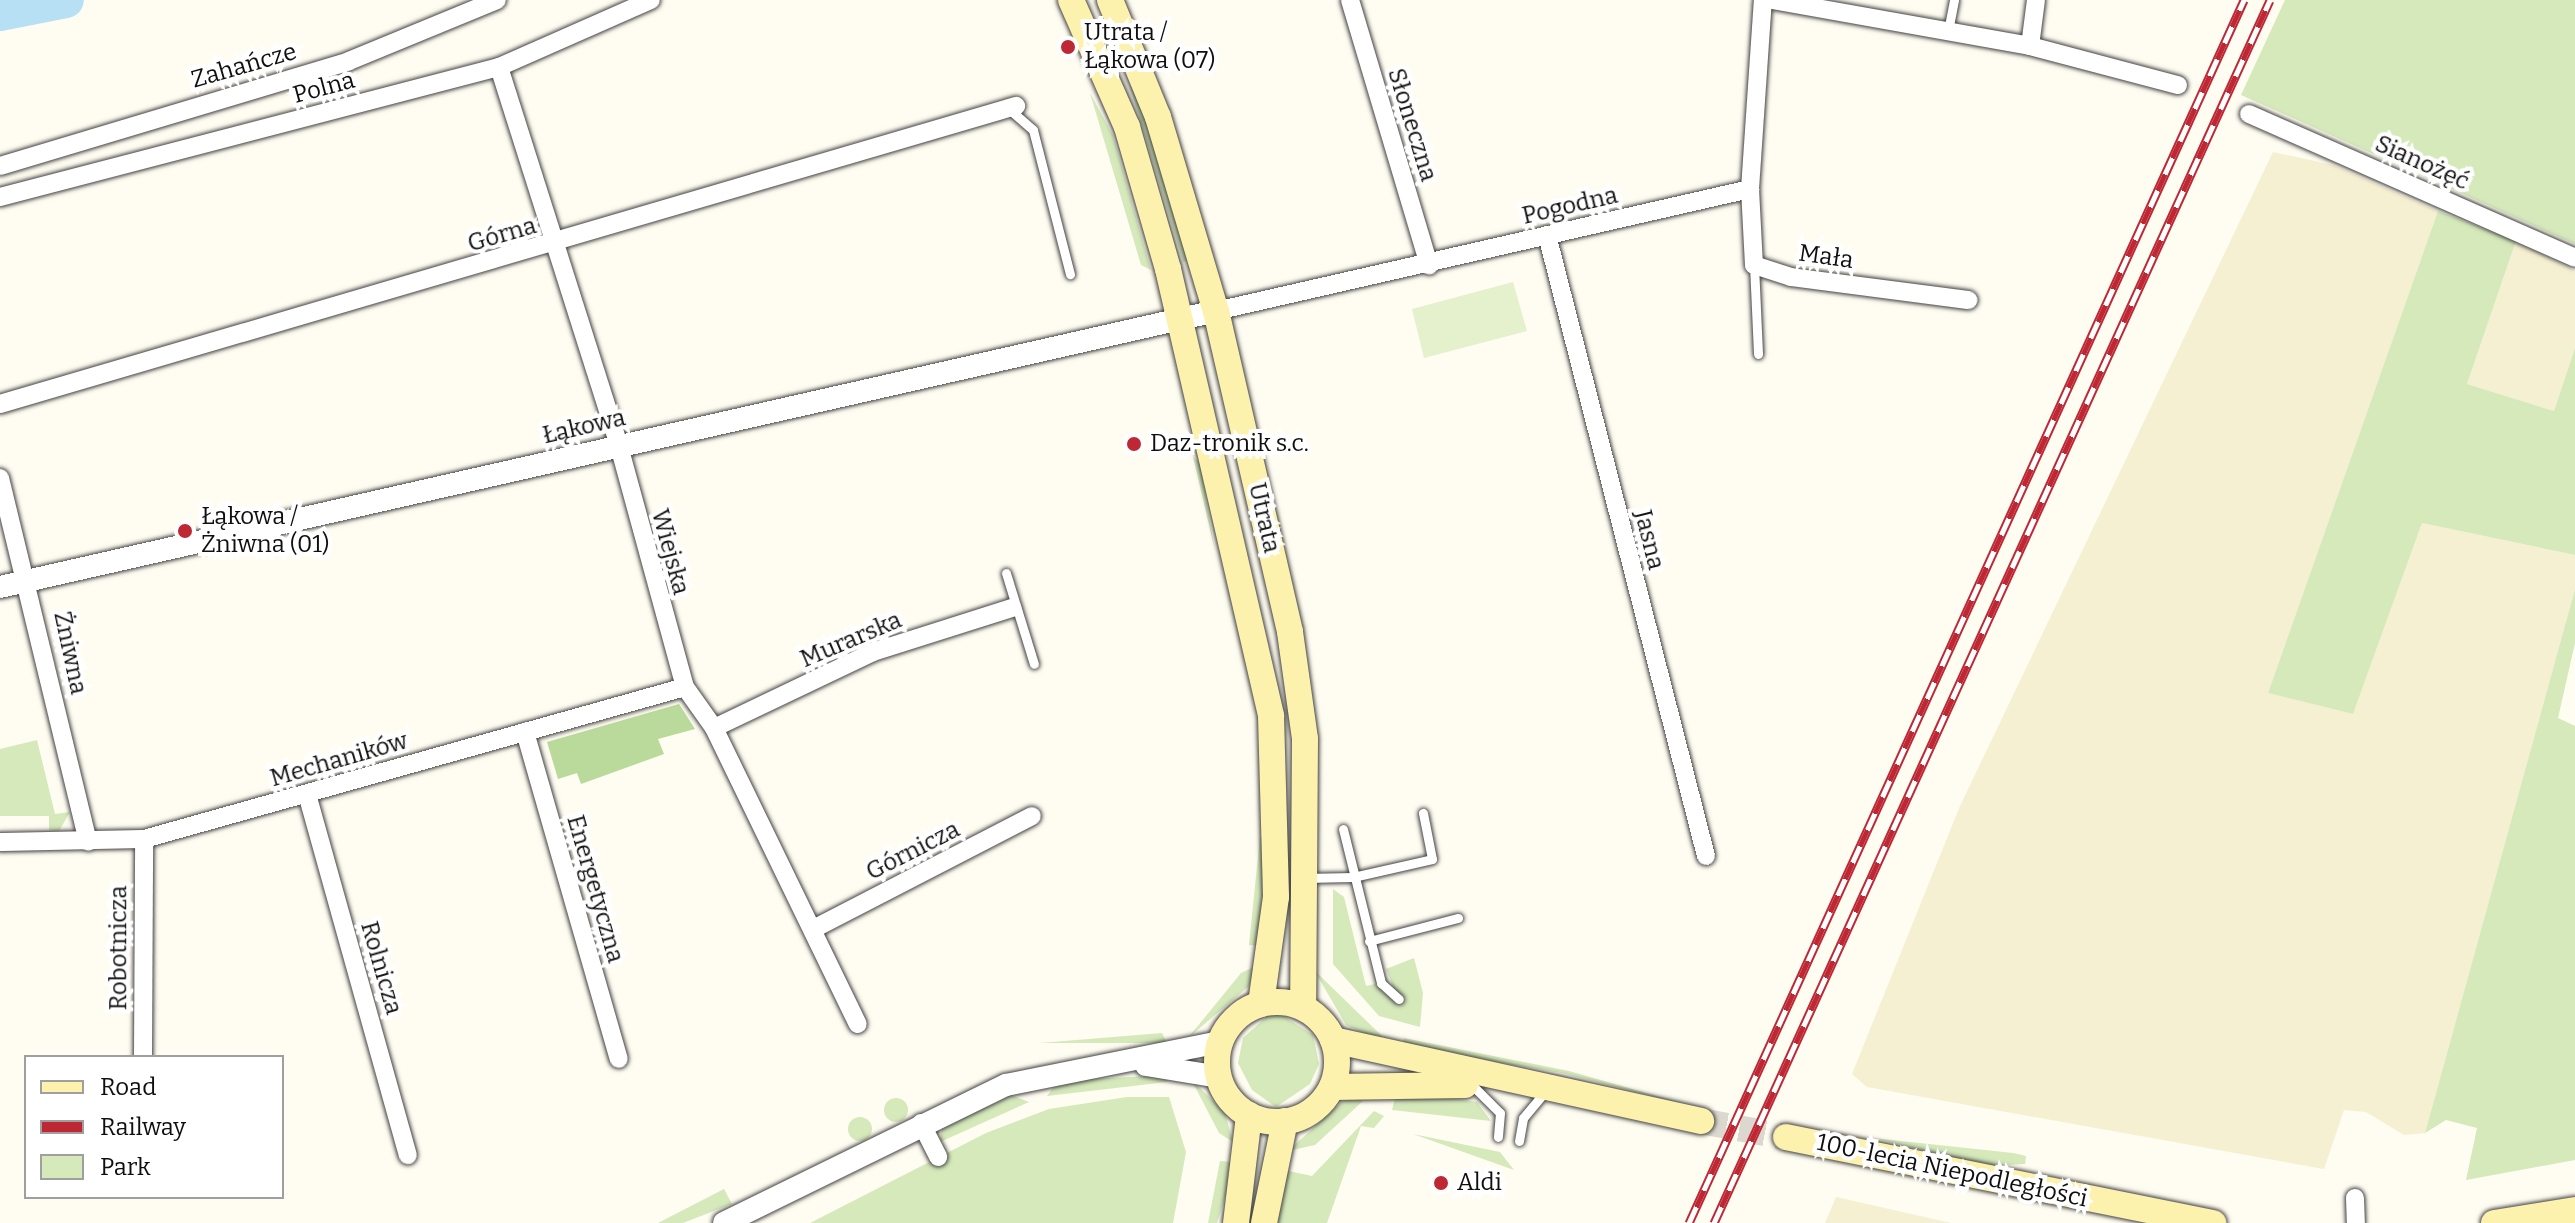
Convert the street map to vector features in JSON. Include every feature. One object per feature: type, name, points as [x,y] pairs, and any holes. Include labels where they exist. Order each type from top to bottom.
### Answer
[{"type":"main road","name":"Utrata","points":[[1071,0],[1127,127],[1180,319],[1271,716],[1276,897],[1261,1004]]},
{"type":"main road","name":"Utrata","points":[[1110,0],[1158,117],[1216,311],[1297,671],[1306,781],[1303,1007]]},
{"type":"main road","points":[[1333,1040],[1332,1087],[1315,1109],[1285,1121],[1249,1115],[1219,1077],[1220,1042],[1229,1025],[1261,1004],[1303,1007],[1333,1040],[1701,1121]]},
{"type":"main road","points":[[1332,1087],[1473,1086],[1573,1095]]},
{"type":"main road","points":[[1236,1223],[1249,1115]]},
{"type":"main road","points":[[1264,1223],[1285,1121]]},
{"type":"main road","name":"100-lecia Niepodległości","points":[[1786,1137],[2213,1223]]},
{"type":"main road","points":[[2494,1223],[2575,1210]]},
{"type":"street","name":"Zahańcze","points":[[0,166],[349,61],[497,0]]},
{"type":"street","name":"Polna","points":[[0,197],[499,67],[651,0]]},
{"type":"street","name":"Słoneczna","points":[[1350,0],[1429,265]]},
{"type":"street","points":[[1754,265],[1750,189],[1763,0]]},
{"type":"street","points":[[1772,0],[2030,46],[2178,85]]},
{"type":"street","points":[[2030,46],[2036,0]]},
{"type":"street","name":"Wiejska","points":[[499,67],[619,446],[685,687],[714,728],[815,928],[858,1024]]},
{"type":"street","name":"Górna","points":[[0,404],[557,245],[1012,108]]},
{"type":"street","name":"Sianożęć","points":[[2249,114],[2575,258]]},
{"type":"street","name":"Pogodna","points":[[1216,311],[1429,265],[1750,189]]},
{"type":"street","name":"Jasna","points":[[1547,235],[1706,856]]},
{"type":"street","name":"Mała","points":[[1754,265],[1791,277],[1969,300]]},
{"type":"street","name":"Łąkowa","points":[[0,587],[1216,311]]},
{"type":"street","name":"Żniwna","points":[[0,478],[30,580],[88,841]]},
{"type":"street","name":"Murarska","points":[[714,728],[873,652],[1012,608]]},
{"type":"street","name":"Mechaników","points":[[0,842],[144,839],[685,687]]},
{"type":"street","name":"Energetyczna","points":[[525,732],[619,1059]]},
{"type":"street","name":"Rolnicza","points":[[307,794],[408,1155]]},
{"type":"street","name":"Górnicza","points":[[815,928],[1032,816]]},
{"type":"street","name":"Robotnicza","points":[[143,1055],[144,839]]},
{"type":"street","points":[[724,1223],[921,1123],[1035,1076],[1125,1063],[1220,1042]]},
{"type":"street","points":[[1125,1063],[1219,1077]]},
{"type":"street","points":[[921,1123],[938,1157]]},
{"type":"street","points":[[2355,1198],[2356,1223]]},
{"type":"lane","points":[[1948,31],[1954,0]]},
{"type":"lane","points":[[1012,108],[1033,130],[1070,274]]},
{"type":"lane","points":[[1754,265],[1758,354]]},
{"type":"lane","points":[[1006,573],[1012,608],[1034,664]]},
{"type":"lane","points":[[1303,878],[1353,877],[1432,859],[1423,813]]},
{"type":"lane","points":[[1343,829],[1369,941],[1384,990],[1399,999]]},
{"type":"lane","points":[[1369,941],[1458,918]]},
{"type":"lane","points":[[1473,1086],[1500,1113],[1498,1137]]},
{"type":"lane","points":[[1519,1141],[1523,1118],[1544,1093]]},
{"type":"shaded area","points":[[2273,152],[2333,165],[2438,211],[2268,693],[2353,714],[2422,523],[2575,555],[2575,589],[2425,1133],[2404,1135],[2366,1112],[2344,1110],[2324,1169],[1867,1087],[1852,1074],[1960,806]]},
{"type":"shaded area","points":[[2516,241],[2575,271],[2575,348],[2554,411],[2467,384]]},
{"type":"shaded area","points":[[1836,1197],[1951,1223],[1825,1223]]},
{"type":"green space","points":[[2285,0],[2575,0],[2575,244],[2241,95]]},
{"type":"green space","points":[[1136,85],[1188,261],[1183,262],[1130,87]]},
{"type":"green space","points":[[1090,93],[1113,135],[1151,270],[1141,265]]},
{"type":"green space","points":[[2438,211],[2516,241],[2467,384],[2554,411],[2575,348],[2575,555],[2422,523],[2353,714],[2268,693]]},
{"type":"green space","points":[[1513,282],[1527,331],[1424,358],[1412,309]]},
{"type":"green space","points":[[1193,457],[1200,463],[1215,551]]},
{"type":"green space","points":[[2575,589],[2575,643],[2558,718],[2575,726],[2575,1160],[2466,1180],[2477,1128],[2446,1120],[2425,1133]]},
{"type":"green space","points":[[679,704],[695,729],[658,739],[664,754],[581,784],[577,773],[558,779],[547,742]]},
{"type":"green space","points":[[37,740],[55,814],[70,812],[59,831],[49,830],[49,816],[0,816],[0,749]]},
{"type":"green space","points":[[1260,837],[1265,841],[1259,946],[1249,945]]},
{"type":"green space","points":[[1333,889],[1344,897],[1366,986],[1375,984],[1400,1004],[1386,969],[1414,958],[1423,993],[1420,1027],[1379,1016],[1333,964]]},
{"type":"green space","points":[[1258,965],[1249,986],[1188,1038],[1241,973]]},
{"type":"green space","points":[[1314,970],[1382,1036],[1383,1042],[1346,1025]]},
{"type":"green space","points":[[1274,1010],[1313,1035],[1319,1064],[1310,1084],[1276,1107],[1252,1090],[1238,1063],[1243,1038]]},
{"type":"green space","points":[[1162,1033],[1167,1043],[1040,1043]]},
{"type":"green space","points":[[1404,1038],[1569,1071],[1703,1109],[1562,1073],[1403,1046]]},
{"type":"green space","points":[[1170,1075],[1167,1082],[1047,1096],[1055,1085],[1089,1079]]},
{"type":"green space","points":[[1191,1079],[1225,1113],[1233,1142],[1219,1133]]},
{"type":"green space","points":[[1376,1089],[1315,1145],[1288,1151],[1343,1101]]},
{"type":"green space","points":[[1397,1090],[1477,1102],[1491,1121],[1392,1110]]},
{"type":"green space","points":[[1011,1095],[1029,1102],[940,1142],[942,1126]]},
{"type":"green space","points":[[1127,1097],[1169,1097],[1186,1152],[1173,1223],[810,1223],[986,1133],[1049,1109]]},
{"type":"green space","points":[[896,1098],[905,1101],[908,1110],[905,1119],[896,1122],[887,1119],[884,1110],[887,1101]]},
{"type":"green space","points":[[1374,1111],[1384,1116],[1374,1128],[1361,1126],[1327,1223],[1275,1223],[1284,1170],[1312,1176]]},
{"type":"green space","points":[[860,1117],[869,1120],[872,1129],[869,1138],[860,1141],[851,1138],[848,1129],[851,1120]]},
{"type":"green space","points":[[1413,1134],[1500,1152],[1514,1170]]},
{"type":"green space","points":[[1873,1138],[2013,1153],[2026,1156],[2025,1164],[1990,1166]]},
{"type":"green space","points":[[1220,1161],[1233,1162],[1231,1178],[1217,1223],[1208,1223]]},
{"type":"green space","points":[[724,1189],[732,1204],[683,1223],[658,1223]]},
{"type":"waterway","points":[[0,13],[66,0]]},
{"type":"tunnel","points":[[1701,1121],[1786,1137]]},
{"type":"railway","points":[[1689,1223],[2244,0]]},
{"type":"railway","points":[[1714,1223],[2270,0]]},
{"type":"place","name":"Utrata / Łąkowa (07)","points":[[1068,47]]},
{"type":"place","name":"Daz-tronik s.c.","points":[[1134,444]]},
{"type":"place","name":"Łąkowa / Żniwna (01)","points":[[185,531]]},
{"type":"place","name":"Aldi","points":[[1441,1183]]}]
